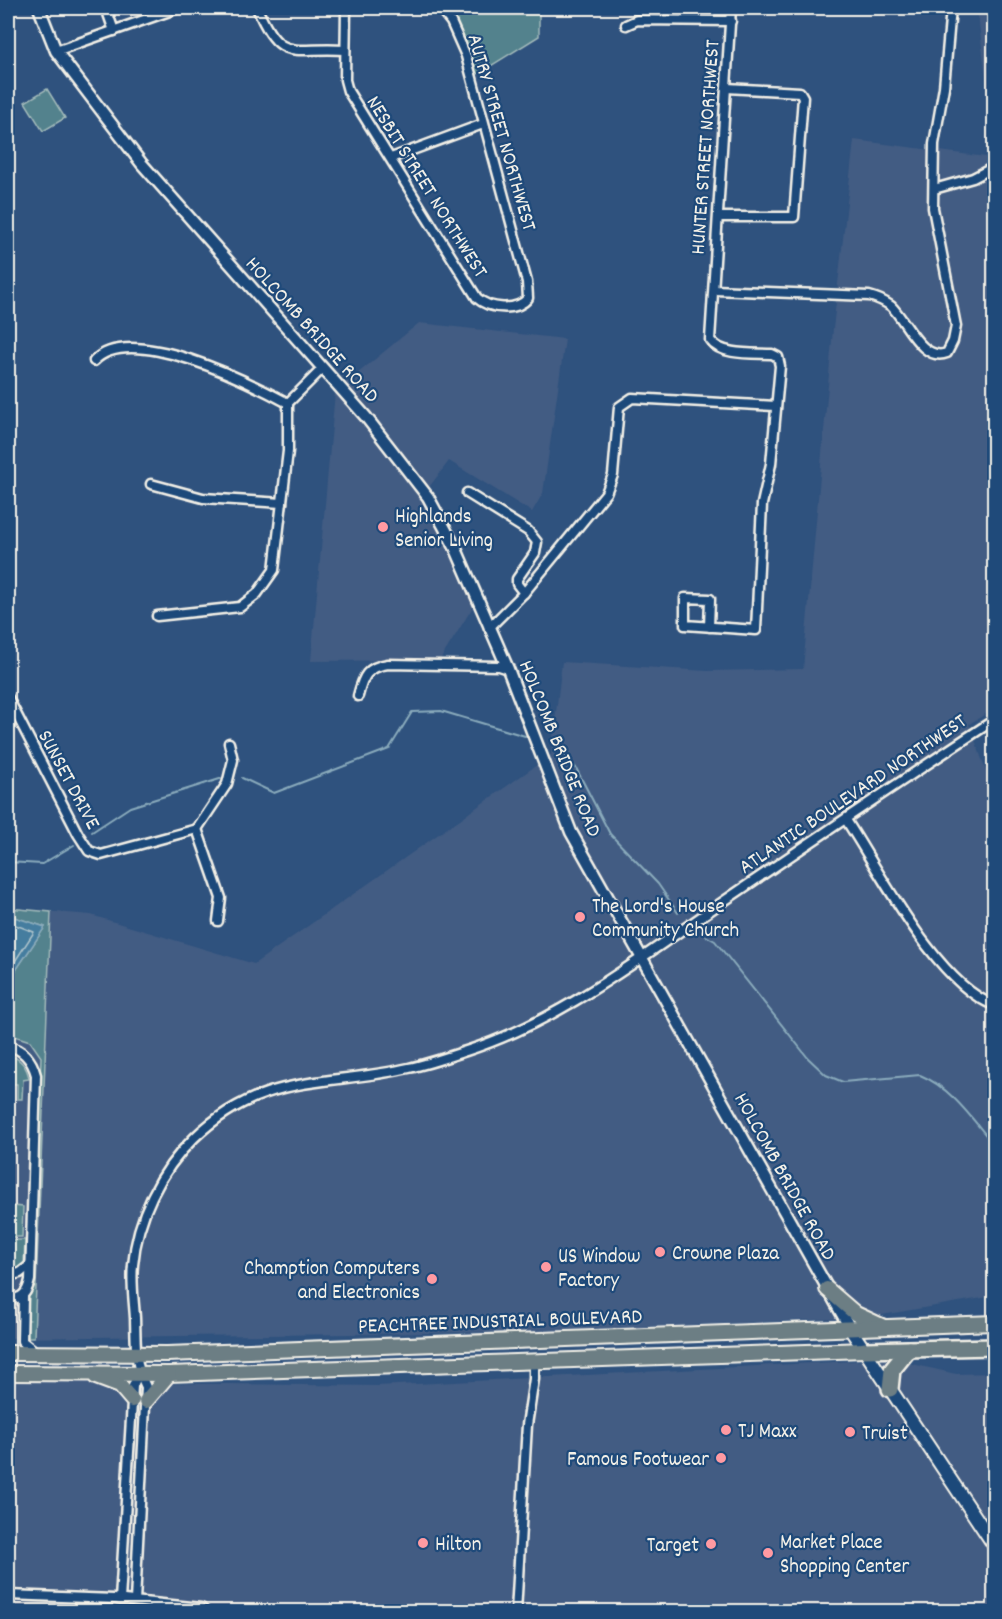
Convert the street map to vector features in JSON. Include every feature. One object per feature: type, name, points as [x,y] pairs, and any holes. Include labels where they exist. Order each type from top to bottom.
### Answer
[{"type":"highway","points":[[827,1289],[856,1314],[888,1328]]},
{"type":"highway","name":"PEACHTREE INDUSTRIAL BOULEVARD","points":[[8,1353],[135,1354],[851,1330],[994,1323]]},
{"type":"highway","name":"PEACHTREE INDUSTRIAL BOULEVARD","points":[[8,1373],[170,1374],[994,1347]]},
{"type":"highway","points":[[890,1389],[892,1370],[909,1349]]},
{"type":"highway","points":[[146,1401],[170,1374]]},
{"type":"highway","points":[[89,1375],[120,1386],[132,1400]]},
{"type":"main road","name":"HOLCOMB BRIDGE ROAD","points":[[851,1330],[994,1545]]},
{"type":"street","name":"HOLCOMB BRIDGE ROAD","points":[[39,8],[56,51],[142,164],[380,434],[428,497],[456,549],[508,669],[571,832],[851,1330]]},
{"type":"street","points":[[106,8],[114,31]]},
{"type":"street","points":[[56,51],[178,8]]},
{"type":"street","points":[[257,8],[273,40],[289,51],[345,50]]},
{"type":"street","name":"NESBIT STREET NORTHWEST","points":[[346,8],[345,50],[348,91],[478,300],[502,307],[524,303],[529,295],[523,269]]},
{"type":"street","name":"AUTRY STREET NORTHWEST","points":[[440,8],[451,21],[466,56],[483,124],[501,177],[523,269]]},
{"type":"street","name":"HUNTER STREET NORTHWEST","points":[[731,8],[720,217],[710,340],[714,346],[722,350],[778,357],[780,366],[775,406]]},
{"type":"street","points":[[714,290],[869,296],[892,308],[922,346],[937,354],[947,353],[953,341],[956,326],[935,226],[934,144],[944,87],[951,8]]},
{"type":"street","points":[[626,25],[637,20],[731,21]]},
{"type":"street","points":[[720,217],[794,217],[803,97],[800,92],[727,88]]},
{"type":"street","points":[[391,158],[483,124]]},
{"type":"street","points":[[934,189],[973,178],[994,168]]},
{"type":"street","points":[[94,361],[102,353],[128,349],[160,351],[202,362],[288,403]]},
{"type":"street","points":[[157,616],[240,607],[257,594],[274,570],[288,451],[288,403],[323,368]]},
{"type":"street","points":[[489,628],[524,593],[606,493],[613,475],[619,407],[624,402],[632,398],[775,406],[771,464],[762,504],[756,630],[709,627],[685,625],[685,598],[710,598],[709,627]]},
{"type":"street","points":[[151,484],[203,498],[282,503]]},
{"type":"street","points":[[467,493],[528,531],[537,543],[535,553],[517,579],[517,584],[524,593]]},
{"type":"street","points":[[358,696],[363,675],[374,666],[387,664],[499,666],[508,669]]},
{"type":"street","name":"SUNSET DRIVE","points":[[9,704],[89,851],[101,855],[197,829]]},
{"type":"street","name":"ATLANTIC BOULEVARD NORTHWEST","points":[[138,1374],[135,1354],[132,1267],[143,1218],[166,1172],[193,1139],[218,1119],[270,1090],[410,1068],[468,1050],[546,1017],[642,958],[994,720]]},
{"type":"street","points":[[218,921],[220,898],[197,829],[227,784],[233,760],[229,743]]},
{"type":"street","points":[[846,820],[879,877],[950,975],[967,991],[994,1005]]},
{"type":"street","points":[[8,1046],[17,1048],[28,1058],[36,1075],[28,1291],[23,1296],[8,1299]]},
{"type":"street","points":[[8,1269],[8,1276],[20,1273],[30,1264]]},
{"type":"street","points":[[23,1296],[22,1341],[37,1353]]},
{"type":"street","points":[[516,1611],[529,1400],[534,1379],[534,1362]]},
{"type":"street","points":[[117,1600],[133,1384],[138,1374]]},
{"type":"street","points":[[135,1601],[146,1401],[146,1387],[138,1374]]},
{"type":"street","points":[[8,1595],[135,1601],[201,1608],[206,1611]]},
{"type":"shaded area","points":[[977,8],[994,8],[994,140]]},
{"type":"shaded area","points":[[854,140],[994,158],[994,709],[969,724],[994,792],[994,1296],[864,1318],[518,1332],[8,1338],[8,908],[91,915],[254,964],[551,755],[562,662],[707,671],[803,669],[833,329]]},
{"type":"shaded area","points":[[419,323],[565,339],[543,493],[532,512],[449,461],[423,495],[476,602],[440,660],[311,661],[335,392]]},
{"type":"shaded area","points":[[890,1359],[956,1374],[994,1373],[994,1611],[8,1612],[8,1381],[378,1386]]},
{"type":"green space","points":[[440,8],[539,8],[539,36],[473,77]]},
{"type":"green space","points":[[47,89],[65,118],[43,131],[25,102]]},
{"type":"green space","points":[[8,908],[51,912],[34,1337],[25,1337],[25,1321],[29,1320],[26,1319],[26,1298],[31,1294],[33,1275],[41,1057],[30,1041],[8,1034],[8,982],[45,927],[8,915]]},
{"type":"green space","points":[[8,1055],[16,1058],[27,1070],[29,1079],[23,1080],[22,1099],[17,1099],[17,1084],[8,1084]]},
{"type":"green space","points":[[13,1206],[23,1207],[22,1237],[8,1237],[8,1225],[12,1225]]},
{"type":"green space","points":[[8,1240],[25,1240],[24,1263],[15,1270],[8,1251]]},
{"type":"water","points":[[8,915],[45,927],[8,982]]},
{"type":"waterway","points":[[242,778],[274,793],[389,749],[412,712],[441,711],[525,736]]},
{"type":"waterway","points":[[551,740],[576,768],[610,834],[658,884],[678,913]]},
{"type":"waterway","points":[[92,832],[130,807],[223,778]]},
{"type":"waterway","points":[[8,862],[42,864],[74,845]]},
{"type":"waterway","points":[[706,936],[715,941],[808,1058],[826,1075],[843,1082],[920,1075],[952,1096],[994,1145]]},
{"type":"place","name":"Highlands Senior Living","points":[[383,527]]},
{"type":"place","name":"The Lord's House Community Church","points":[[580,917]]},
{"type":"place","name":"Crowne Plaza","points":[[660,1252]]},
{"type":"place","name":"US Window Factory","points":[[546,1267]]},
{"type":"place","name":"Chamption Computers and Electronics","points":[[432,1279]]},
{"type":"place","name":"TJ Maxx","points":[[726,1430]]},
{"type":"place","name":"Truist","points":[[850,1432]]},
{"type":"place","name":"Famous Footwear","points":[[721,1458]]},
{"type":"place","name":"Hilton","points":[[423,1543]]},
{"type":"place","name":"Target","points":[[711,1544]]},
{"type":"place","name":"Market Place Shopping Center","points":[[768,1553]]}]
